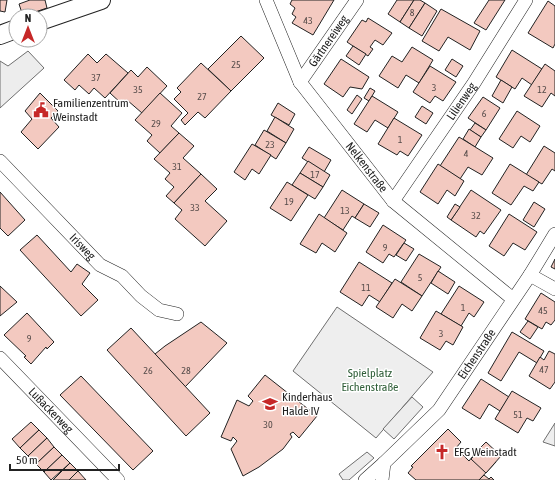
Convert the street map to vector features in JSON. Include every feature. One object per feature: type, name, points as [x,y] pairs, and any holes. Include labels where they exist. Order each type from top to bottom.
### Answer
[{"type":"street","points":[[48,18],[101,0]]},
{"type":"street","name":"Nelkenstraße","points":[[266,0],[300,82],[394,201],[514,299]]},
{"type":"street","name":"Gärtnereiweg","points":[[300,82],[357,0]]},
{"type":"street","name":"Lilienweg","points":[[394,201],[474,83],[526,0]]},
{"type":"street","name":"Irisweg","points":[[0,162],[100,265],[122,276],[141,296],[159,310],[177,314]]},
{"type":"street","name":"Eichenstraße","points":[[365,480],[439,410],[530,275],[555,234]]},
{"type":"street","points":[[530,275],[555,289]]},
{"type":"street","name":"Lußackerweg","points":[[0,358],[118,480]]},
{"type":"street","points":[[382,480],[384,463]]},
{"type":"green space","name":"Spielplatz Eichenstraße","points":[[337,307],[433,372],[376,438],[293,371]]},
{"type":"green space","points":[[555,423],[555,446],[543,442]]},
{"type":"shaded area","points":[[28,51],[44,68],[0,108],[0,61],[8,66]]},
{"type":"shaded area","points":[[412,397],[423,407],[394,439],[383,429]]},
{"type":"shaded area","points":[[367,452],[374,458],[349,480],[343,480],[339,474]]},
{"type":"building","points":[[0,0],[7,0],[5,12],[0,11]]},
{"type":"building","points":[[30,0],[45,0],[47,8],[20,8],[19,4]]},
{"type":"building","points":[[292,0],[334,0],[313,35],[292,23],[296,17],[292,14],[295,8],[290,4]]},
{"type":"building","points":[[397,0],[414,0],[400,22],[388,14]]},
{"type":"building","points":[[414,0],[420,0],[425,3],[409,28],[400,22]]},
{"type":"building","points":[[489,0],[505,0],[486,30],[474,23]]},
{"type":"building","points":[[548,1],[555,6],[555,44],[553,48],[528,33]]},
{"type":"building","points":[[425,3],[437,11],[422,36],[409,28]]},
{"type":"building","points":[[441,9],[480,31],[470,50],[448,37],[439,51],[422,41]]},
{"type":"building","points":[[368,18],[392,33],[383,45],[375,40],[370,47],[373,49],[368,56],[347,42],[362,20],[366,22]]},
{"type":"building","points":[[241,36],[264,58],[231,91],[208,69]]},
{"type":"building","points":[[353,46],[366,54],[359,65],[346,56]]},
{"type":"building","points":[[412,47],[433,60],[419,83],[406,75],[398,88],[379,76],[392,56],[402,62]]},
{"type":"building","points":[[512,50],[542,69],[532,85],[522,78],[515,89],[496,77]]},
{"type":"building","points":[[88,54],[97,63],[106,54],[128,73],[105,98],[94,88],[89,94],[79,85],[75,90],[64,80]]},
{"type":"building","points":[[341,59],[369,77],[362,89],[350,87],[343,97],[324,84]]},
{"type":"building","points":[[452,59],[463,66],[456,77],[445,70]]},
{"type":"building","points":[[201,63],[231,91],[205,118],[198,112],[185,125],[181,120],[188,113],[174,99],[181,92],[177,88]]},
{"type":"building","points":[[545,64],[555,71],[555,96],[551,93],[542,107],[524,96]]},
{"type":"building","points":[[430,66],[456,82],[443,101],[435,96],[430,103],[413,92]]},
{"type":"building","points":[[147,67],[167,86],[142,113],[127,100],[123,105],[110,93],[131,70],[138,77]]},
{"type":"building","points":[[501,80],[512,87],[503,103],[492,96]]},
{"type":"building","points":[[370,88],[375,91],[369,101],[364,98]]},
{"type":"building","points":[[40,93],[58,111],[51,118],[59,127],[38,149],[21,132],[32,119],[25,111]]},
{"type":"building","points":[[160,93],[182,113],[171,126],[179,133],[160,153],[147,141],[152,135],[135,120]]},
{"type":"building","points":[[357,95],[362,99],[352,114],[347,110]]},
{"type":"building","points":[[372,96],[398,112],[388,128],[375,120],[367,132],[354,124]]},
{"type":"building","points":[[483,97],[500,108],[486,130],[468,118]]},
{"type":"building","points":[[278,103],[295,114],[289,125],[271,115]]},
{"type":"building","points":[[422,106],[433,113],[426,124],[415,117]]},
{"type":"building","points":[[517,111],[540,126],[530,142],[521,136],[513,148],[499,139]]},
{"type":"building","points":[[275,117],[294,129],[286,143],[267,131]]},
{"type":"building","points":[[394,118],[422,135],[408,156],[400,151],[397,155],[378,144]]},
{"type":"building","points":[[475,123],[486,130],[481,137],[470,130]]},
{"type":"building","points":[[469,129],[481,137],[475,147],[463,139]]},
{"type":"building","points":[[264,130],[286,143],[276,159],[255,145]]},
{"type":"building","points":[[179,133],[194,146],[183,158],[201,174],[174,203],[166,196],[174,187],[165,179],[170,173],[154,159]]},
{"type":"building","points":[[459,137],[493,158],[482,175],[468,167],[460,179],[440,166]]},
{"type":"building","points":[[252,144],[271,155],[259,174],[252,169],[245,180],[234,172]]},
{"type":"building","points":[[544,146],[555,153],[555,171],[552,169],[542,184],[526,175]]},
{"type":"building","points":[[309,147],[331,160],[324,172],[302,158]]},
{"type":"building","points":[[308,161],[330,175],[323,187],[300,173]]},
{"type":"building","points":[[438,164],[464,181],[455,196],[447,190],[438,204],[420,192]]},
{"type":"building","points":[[510,164],[539,182],[533,191],[524,186],[511,205],[492,193]]},
{"type":"building","points":[[300,173],[323,187],[315,199],[292,185]]},
{"type":"building","points":[[201,174],[217,189],[205,201],[227,221],[205,246],[175,219],[182,210],[174,203]]},
{"type":"building","points":[[287,182],[308,195],[291,221],[270,208]]},
{"type":"building","points":[[342,190],[364,204],[355,218],[352,216],[343,230],[324,218]]},
{"type":"building","points":[[471,190],[501,210],[484,234],[480,231],[476,237],[451,220]]},
{"type":"building","points":[[0,192],[25,220],[8,236],[0,228]]},
{"type":"building","points":[[534,202],[545,209],[534,227],[523,220]]},
{"type":"building","points":[[364,204],[379,213],[370,227],[355,218]]},
{"type":"building","points":[[455,204],[460,207],[451,220],[447,217]]},
{"type":"building","points":[[319,214],[347,233],[335,252],[322,243],[316,253],[300,244]]},
{"type":"building","points":[[509,214],[537,232],[525,250],[513,243],[504,256],[489,246]]},
{"type":"building","points":[[383,225],[406,240],[394,257],[389,254],[383,263],[366,252]]},
{"type":"building","points":[[37,235],[71,272],[77,264],[90,273],[82,284],[98,300],[81,316],[20,250]]},
{"type":"building","points":[[404,243],[414,249],[406,261],[396,255]]},
{"type":"building","points":[[419,254],[441,267],[422,296],[401,282]]},
{"type":"building","points":[[555,259],[555,269],[551,267]]},
{"type":"building","points":[[359,262],[392,283],[380,302],[369,295],[362,306],[340,292]]},
{"type":"building","points":[[438,271],[455,282],[448,294],[431,283]]},
{"type":"building","points":[[395,279],[422,296],[412,311],[402,304],[393,318],[376,307]]},
{"type":"building","points":[[0,286],[17,302],[0,316]]},
{"type":"building","points":[[459,286],[484,302],[474,317],[469,313],[461,326],[441,314]]},
{"type":"building","points":[[541,293],[555,302],[555,320],[551,325],[546,322],[542,329],[525,319]]},
{"type":"building","points":[[436,311],[463,327],[453,345],[446,341],[440,350],[420,338]]},
{"type":"building","points":[[27,313],[54,342],[47,349],[46,347],[31,364],[24,357],[26,356],[4,335]]},
{"type":"building","points":[[528,321],[538,327],[530,339],[520,332]]},
{"type":"building","points":[[201,322],[227,343],[185,387],[155,354]]},
{"type":"building","points":[[131,328],[210,413],[186,436],[107,350]]},
{"type":"building","points":[[512,332],[544,351],[537,363],[519,352],[501,381],[488,373]]},
{"type":"building","points":[[549,351],[555,354],[555,382],[550,389],[529,376],[540,357],[544,360]]},
{"type":"building","points":[[265,375],[317,416],[299,438],[293,432],[290,434],[292,437],[283,449],[259,467],[243,476],[231,449],[237,441],[233,437],[231,441],[221,437],[237,400],[249,406],[253,401],[248,396]]},
{"type":"building","points":[[81,376],[153,451],[133,470],[60,395]]},
{"type":"building","points":[[481,379],[509,397],[500,411],[489,404],[480,419],[462,408]]},
{"type":"building","points":[[512,391],[541,408],[533,421],[527,418],[518,433],[495,419]]},
{"type":"building","points":[[31,422],[39,430],[20,448],[12,439]]},
{"type":"building","name":"EFG Weinstadt","points":[[448,429],[461,442],[456,448],[469,461],[480,447],[496,462],[479,480],[416,480],[408,473],[413,467],[411,466]]},
{"type":"building","points":[[39,430],[47,438],[28,456],[20,448]]},
{"type":"building","points":[[47,438],[54,447],[36,464],[28,456]]},
{"type":"building","points":[[486,442],[501,456],[486,473],[471,459],[473,457],[472,456]]},
{"type":"building","points":[[54,447],[62,455],[44,472],[36,464]]},
{"type":"building","points":[[62,455],[70,463],[51,480],[44,472]]},
{"type":"building","points":[[70,463],[78,471],[69,480],[53,480]]},
{"type":"building","points":[[78,471],[86,480],[69,480]]},
{"type":"building","points":[[484,475],[489,479],[491,477],[494,480],[479,480]]},
{"type":"place","name":"Familienzentrum Weinstadt","points":[[41,110]]},
{"type":"place","name":"Kinderhaus Halde IV","points":[[270,404]]},
{"type":"place","name":"EFG Weinstadt","points":[[442,452]]}]
